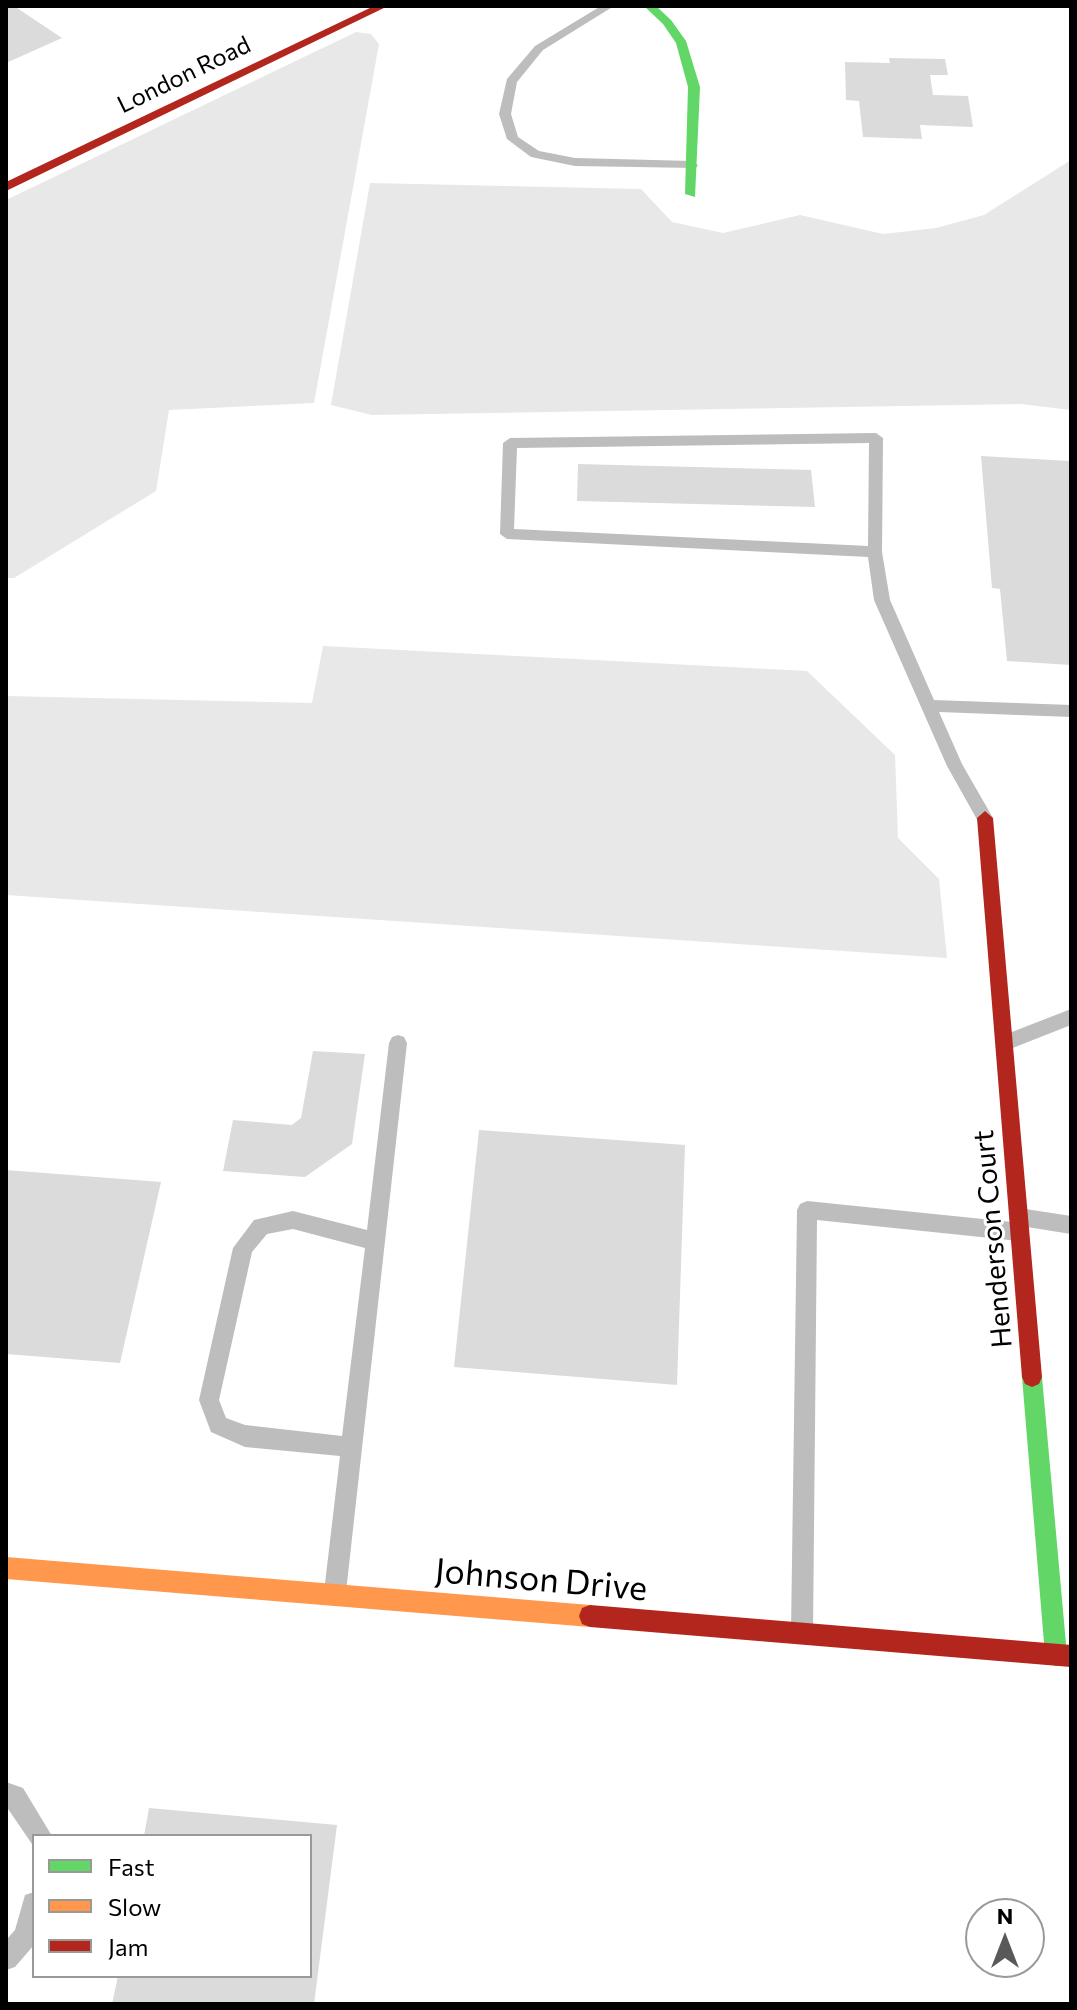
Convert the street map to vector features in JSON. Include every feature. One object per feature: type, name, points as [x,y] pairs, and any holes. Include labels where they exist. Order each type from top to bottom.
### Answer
[{"type":"street","name":"London Road","points":[[6,187],[383,6]]},
{"type":"street","points":[[649,6],[667,22],[682,43],[694,87],[691,194]]},
{"type":"street","name":"Henderson Court","points":[[985,818],[1020,1224],[1064,1655]]},
{"type":"street","name":"Johnson Drive","points":[[6,1568],[1064,1655]]},
{"type":"lane","points":[[609,6],[539,48],[511,81],[505,114],[513,139],[535,154],[575,162],[692,165]]},
{"type":"lane","points":[[875,552],[507,534],[510,443],[876,438],[875,552],[882,600],[955,766],[985,818]]},
{"type":"lane","points":[[929,706],[1071,711]]},
{"type":"lane","points":[[1005,1043],[1071,1017]]},
{"type":"lane","points":[[334,1595],[398,1043]]},
{"type":"lane","points":[[802,1634],[807,1210],[1071,1225]]},
{"type":"lane","points":[[351,1447],[245,1436],[218,1425],[209,1400],[243,1248],[261,1226],[293,1220],[374,1241]]},
{"type":"lane","points":[[6,1794],[15,1796],[39,1834]]},
{"type":"lane","points":[[6,1958],[25,1937],[32,1911]]},
{"type":"shaded area","points":[[356,32],[371,34],[379,44],[314,403],[169,410],[156,491],[14,578],[6,578],[6,200]]},
{"type":"shaded area","points":[[1071,160],[1071,410],[1021,404],[372,415],[331,405],[370,183],[641,189],[672,222],[723,233],[800,215],[883,234],[936,228],[984,215]]},
{"type":"shaded area","points":[[323,646],[807,671],[895,755],[898,838],[939,879],[947,958],[6,895],[6,696],[312,703]]},
{"type":"building","points":[[6,6],[14,6],[62,38],[6,63]]},
{"type":"building","points":[[889,58],[945,59],[948,75],[930,75],[933,95],[968,96],[973,127],[920,125],[922,139],[863,137],[859,101],[846,100],[845,62],[890,63]]},
{"type":"building","points":[[981,456],[1071,461],[1071,665],[1007,661],[1000,589],[992,588]]},
{"type":"building","points":[[578,464],[811,470],[815,507],[577,501]]},
{"type":"building","points":[[313,1051],[365,1054],[352,1144],[305,1177],[223,1171],[233,1120],[292,1125],[301,1118]]},
{"type":"building","points":[[479,1130],[685,1145],[677,1385],[454,1367]]},
{"type":"building","points":[[6,1170],[161,1182],[120,1363],[6,1354]]},
{"type":"building","points":[[149,1808],[337,1825],[314,2004],[112,2004],[118,1978],[312,1978],[312,1834],[144,1834]]},
{"type":"traffic: fast","points":[[649,6],[667,22],[682,43],[694,87],[691,194]]},
{"type":"traffic: fast","points":[[1032,1377],[1056,1655]]},
{"type":"traffic: slow","points":[[6,1568],[590,1616]]},
{"type":"traffic: jam","points":[[6,187],[383,6]]},
{"type":"traffic: jam","points":[[985,818],[1032,1377]]},
{"type":"traffic: jam","points":[[590,1616],[1071,1656]]}]
